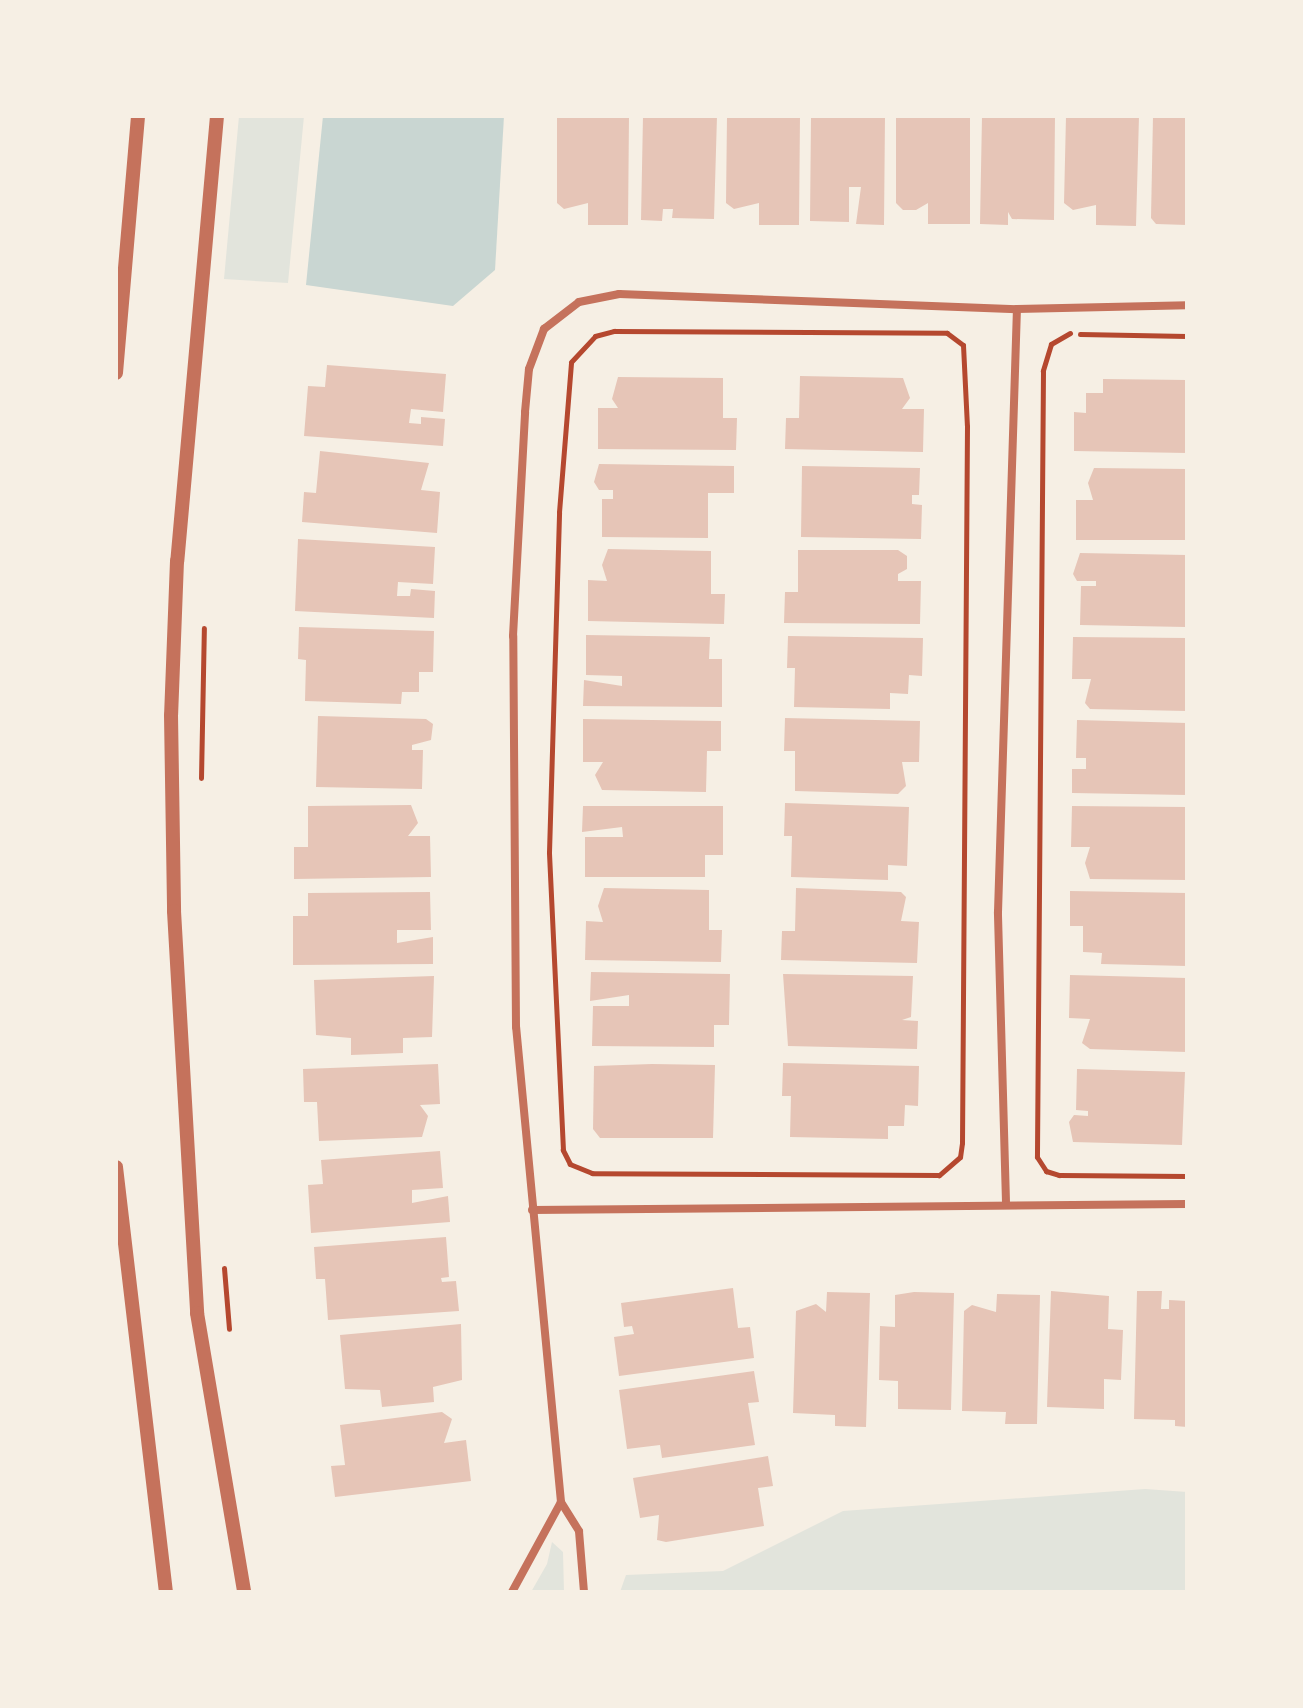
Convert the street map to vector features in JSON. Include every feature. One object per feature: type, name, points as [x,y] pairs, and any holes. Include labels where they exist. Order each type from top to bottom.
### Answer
[{"type":"street","points":[[116,373],[138,116]]},
{"type":"street","points":[[217,116],[177,561],[171,715],[174,911],[197,1313],[244,1592]]},
{"type":"street","points":[[584,1592],[579,1531],[561,1502],[516,1027],[513,636],[526,398],[529,369],[544,329],[579,302],[619,294],[1017,309],[1187,305]]},
{"type":"street","points":[[1006,1202],[998,912],[1017,309]]},
{"type":"street","points":[[116,1167],[166,1592]]},
{"type":"street","points":[[532,1210],[1006,1202],[1187,1204]]},
{"type":"street","points":[[512,1592],[561,1502]]},
{"type":"path","points":[[614,331],[947,333],[963,345],[967,375],[960,1157],[939,1175],[592,1173],[570,1164],[563,1150],[553,972],[549,735],[571,362],[595,336],[614,331]]},
{"type":"path","points":[[1187,336],[1069,333],[1051,344],[1046,354],[1035,988],[1040,1165],[1059,1175],[1187,1176]]},
{"type":"path","points":[[201,789],[204,623]]},
{"type":"path","points":[[223,1260],[229,1334]]},
{"type":"shaded area","points":[[239,116],[304,116],[288,283],[224,279]]},
{"type":"shaded area","points":[[323,116],[504,116],[495,270],[453,306],[306,285]]},
{"type":"shaded area","points":[[1145,1489],[1187,1492],[1187,1592],[620,1592],[626,1575],[723,1571],[843,1511]]},
{"type":"shaded area","points":[[552,1542],[563,1552],[564,1592],[531,1592],[547,1564]]},
{"type":"building","points":[[557,116],[629,116],[628,225],[588,225],[588,203],[564,209],[557,203]]},
{"type":"building","points":[[643,116],[717,116],[714,219],[672,218],[673,209],[663,209],[662,221],[641,220]]},
{"type":"building","points":[[727,116],[800,116],[799,225],[759,225],[759,203],[734,209],[726,203]]},
{"type":"building","points":[[811,116],[885,116],[884,225],[856,224],[861,187],[849,187],[849,222],[810,221]]},
{"type":"building","points":[[896,116],[970,116],[970,224],[928,224],[928,203],[916,210],[903,210],[896,203]]},
{"type":"building","points":[[982,116],[1055,116],[1054,220],[1012,219],[1008,212],[1008,225],[980,224]]},
{"type":"building","points":[[1066,116],[1139,116],[1136,226],[1096,225],[1096,205],[1073,210],[1064,203]]},
{"type":"building","points":[[1153,116],[1187,116],[1187,225],[1156,224],[1151,218]]},
{"type":"building","points":[[327,365],[446,374],[443,412],[411,409],[409,423],[421,424],[421,417],[445,419],[443,446],[304,436],[308,386],[325,387]]},
{"type":"building","points":[[800,376],[903,378],[910,398],[902,409],[924,409],[923,452],[785,449],[786,418],[799,418]]},
{"type":"building","points":[[618,377],[723,378],[723,418],[737,418],[736,450],[598,449],[598,408],[618,408],[612,399]]},
{"type":"building","points":[[1103,379],[1187,380],[1187,453],[1074,451],[1074,412],[1086,413],[1086,393],[1103,393]]},
{"type":"building","points":[[320,451],[429,463],[421,490],[440,492],[437,533],[302,522],[304,492],[316,493]]},
{"type":"building","points":[[599,464],[734,466],[734,493],[708,493],[708,538],[602,537],[602,499],[613,499],[613,490],[599,490],[594,482]]},
{"type":"building","points":[[802,466],[920,468],[919,495],[912,495],[912,504],[922,505],[921,539],[801,537]]},
{"type":"building","points":[[1094,468],[1187,469],[1187,540],[1076,540],[1076,500],[1093,500],[1088,483]]},
{"type":"building","points":[[298,539],[435,547],[433,584],[398,582],[397,596],[410,596],[411,589],[435,591],[434,618],[295,611]]},
{"type":"building","points":[[608,549],[711,551],[711,594],[725,594],[724,624],[588,621],[588,580],[607,581],[602,565]]},
{"type":"building","points":[[798,550],[898,550],[907,556],[907,569],[898,574],[898,581],[921,581],[920,624],[784,623],[785,592],[798,592]]},
{"type":"building","points":[[1080,553],[1187,555],[1186,627],[1080,625],[1081,586],[1096,586],[1096,581],[1077,581],[1073,574]]},
{"type":"building","points":[[299,627],[434,631],[433,672],[419,672],[419,692],[402,692],[401,704],[305,701],[306,660],[298,659]]},
{"type":"building","points":[[586,635],[710,637],[709,659],[722,659],[722,707],[583,706],[584,680],[622,686],[622,676],[586,675]]},
{"type":"building","points":[[788,636],[923,638],[922,676],[909,675],[908,694],[890,693],[890,709],[794,707],[795,668],[787,668]]},
{"type":"building","points":[[1073,637],[1187,638],[1187,711],[1090,709],[1085,703],[1091,679],[1072,679]]},
{"type":"building","points":[[318,716],[426,719],[433,724],[431,740],[412,745],[412,750],[423,750],[422,789],[316,787]]},
{"type":"building","points":[[785,718],[920,721],[919,762],[902,762],[906,786],[898,794],[795,791],[795,751],[784,751]]},
{"type":"building","points":[[583,719],[721,721],[721,751],[707,751],[706,792],[602,790],[595,775],[603,762],[583,762]]},
{"type":"building","points":[[1077,720],[1187,723],[1187,795],[1072,793],[1072,769],[1086,769],[1086,758],[1076,758]]},
{"type":"building","points":[[785,803],[909,807],[907,866],[888,865],[888,880],[791,877],[792,836],[784,836]]},
{"type":"building","points":[[411,805],[418,823],[408,836],[430,836],[431,877],[294,879],[294,847],[308,847],[308,806]]},
{"type":"building","points":[[583,806],[723,806],[723,855],[705,855],[705,877],[585,877],[585,837],[623,837],[622,827],[582,832]]},
{"type":"building","points":[[1072,806],[1187,807],[1187,880],[1090,879],[1085,863],[1090,847],[1071,847]]},
{"type":"building","points":[[604,888],[709,890],[709,930],[722,930],[721,962],[585,960],[586,921],[603,922],[598,906]]},
{"type":"building","points":[[796,888],[901,892],[906,897],[901,921],[919,922],[917,963],[781,960],[782,931],[795,931]]},
{"type":"building","points":[[1070,891],[1187,893],[1187,966],[1101,964],[1102,953],[1083,952],[1083,926],[1070,926]]},
{"type":"building","points":[[430,892],[431,930],[397,930],[397,943],[433,937],[433,964],[293,965],[293,916],[308,916],[308,893]]},
{"type":"building","points":[[591,972],[730,974],[729,1025],[714,1025],[714,1047],[592,1046],[593,1006],[629,1006],[629,995],[590,1001]]},
{"type":"building","points":[[783,974],[913,976],[911,1017],[902,1020],[918,1021],[917,1049],[788,1046]]},
{"type":"building","points":[[1070,975],[1187,978],[1187,1052],[1090,1049],[1082,1043],[1090,1019],[1069,1018]]},
{"type":"building","points":[[434,976],[432,1037],[403,1038],[403,1053],[351,1055],[351,1038],[316,1035],[314,980]]},
{"type":"building","points":[[783,1063],[919,1066],[918,1106],[905,1105],[904,1126],[888,1126],[888,1139],[790,1137],[791,1096],[782,1096]]},
{"type":"building","points":[[438,1064],[440,1104],[420,1105],[428,1116],[422,1137],[319,1141],[317,1102],[304,1102],[303,1069]]},
{"type":"building","points":[[715,1065],[713,1138],[600,1138],[593,1129],[594,1066]]},
{"type":"building","points":[[1077,1069],[1185,1072],[1182,1145],[1073,1142],[1069,1122],[1074,1115],[1088,1116],[1088,1111],[1076,1110]]},
{"type":"building","points":[[440,1151],[443,1188],[412,1190],[412,1203],[448,1196],[450,1222],[311,1233],[308,1185],[323,1184],[321,1160]]},
{"type":"building","points":[[446,1237],[449,1277],[441,1278],[442,1282],[456,1281],[459,1311],[328,1320],[325,1279],[316,1279],[314,1247]]},
{"type":"building","points":[[733,1288],[738,1328],[750,1327],[754,1358],[619,1376],[614,1337],[634,1334],[632,1326],[624,1327],[621,1303]]},
{"type":"building","points":[[1051,1291],[1109,1296],[1108,1329],[1123,1330],[1121,1380],[1104,1379],[1104,1409],[1047,1407]]},
{"type":"building","points":[[1137,1291],[1162,1291],[1161,1309],[1169,1309],[1169,1300],[1187,1301],[1187,1427],[1175,1426],[1175,1420],[1134,1419]]},
{"type":"building","points":[[827,1292],[870,1293],[866,1427],[835,1426],[835,1415],[793,1413],[796,1311],[816,1304],[826,1312]]},
{"type":"building","points":[[954,1293],[951,1410],[898,1409],[898,1381],[879,1380],[880,1326],[895,1327],[895,1295]]},
{"type":"building","points":[[997,1294],[1040,1295],[1037,1424],[1005,1424],[1006,1412],[962,1411],[964,1311],[972,1305],[996,1312]]},
{"type":"building","points":[[461,1324],[462,1380],[433,1387],[434,1402],[382,1407],[380,1390],[345,1389],[340,1335]]},
{"type":"building","points":[[754,1371],[759,1402],[748,1403],[755,1445],[662,1458],[660,1445],[627,1449],[619,1390]]},
{"type":"building","points":[[442,1412],[452,1419],[444,1443],[466,1440],[471,1481],[335,1497],[331,1466],[345,1465],[340,1425]]},
{"type":"building","points":[[768,1456],[773,1486],[758,1488],[764,1526],[666,1542],[657,1540],[659,1515],[640,1518],[633,1478]]}]
